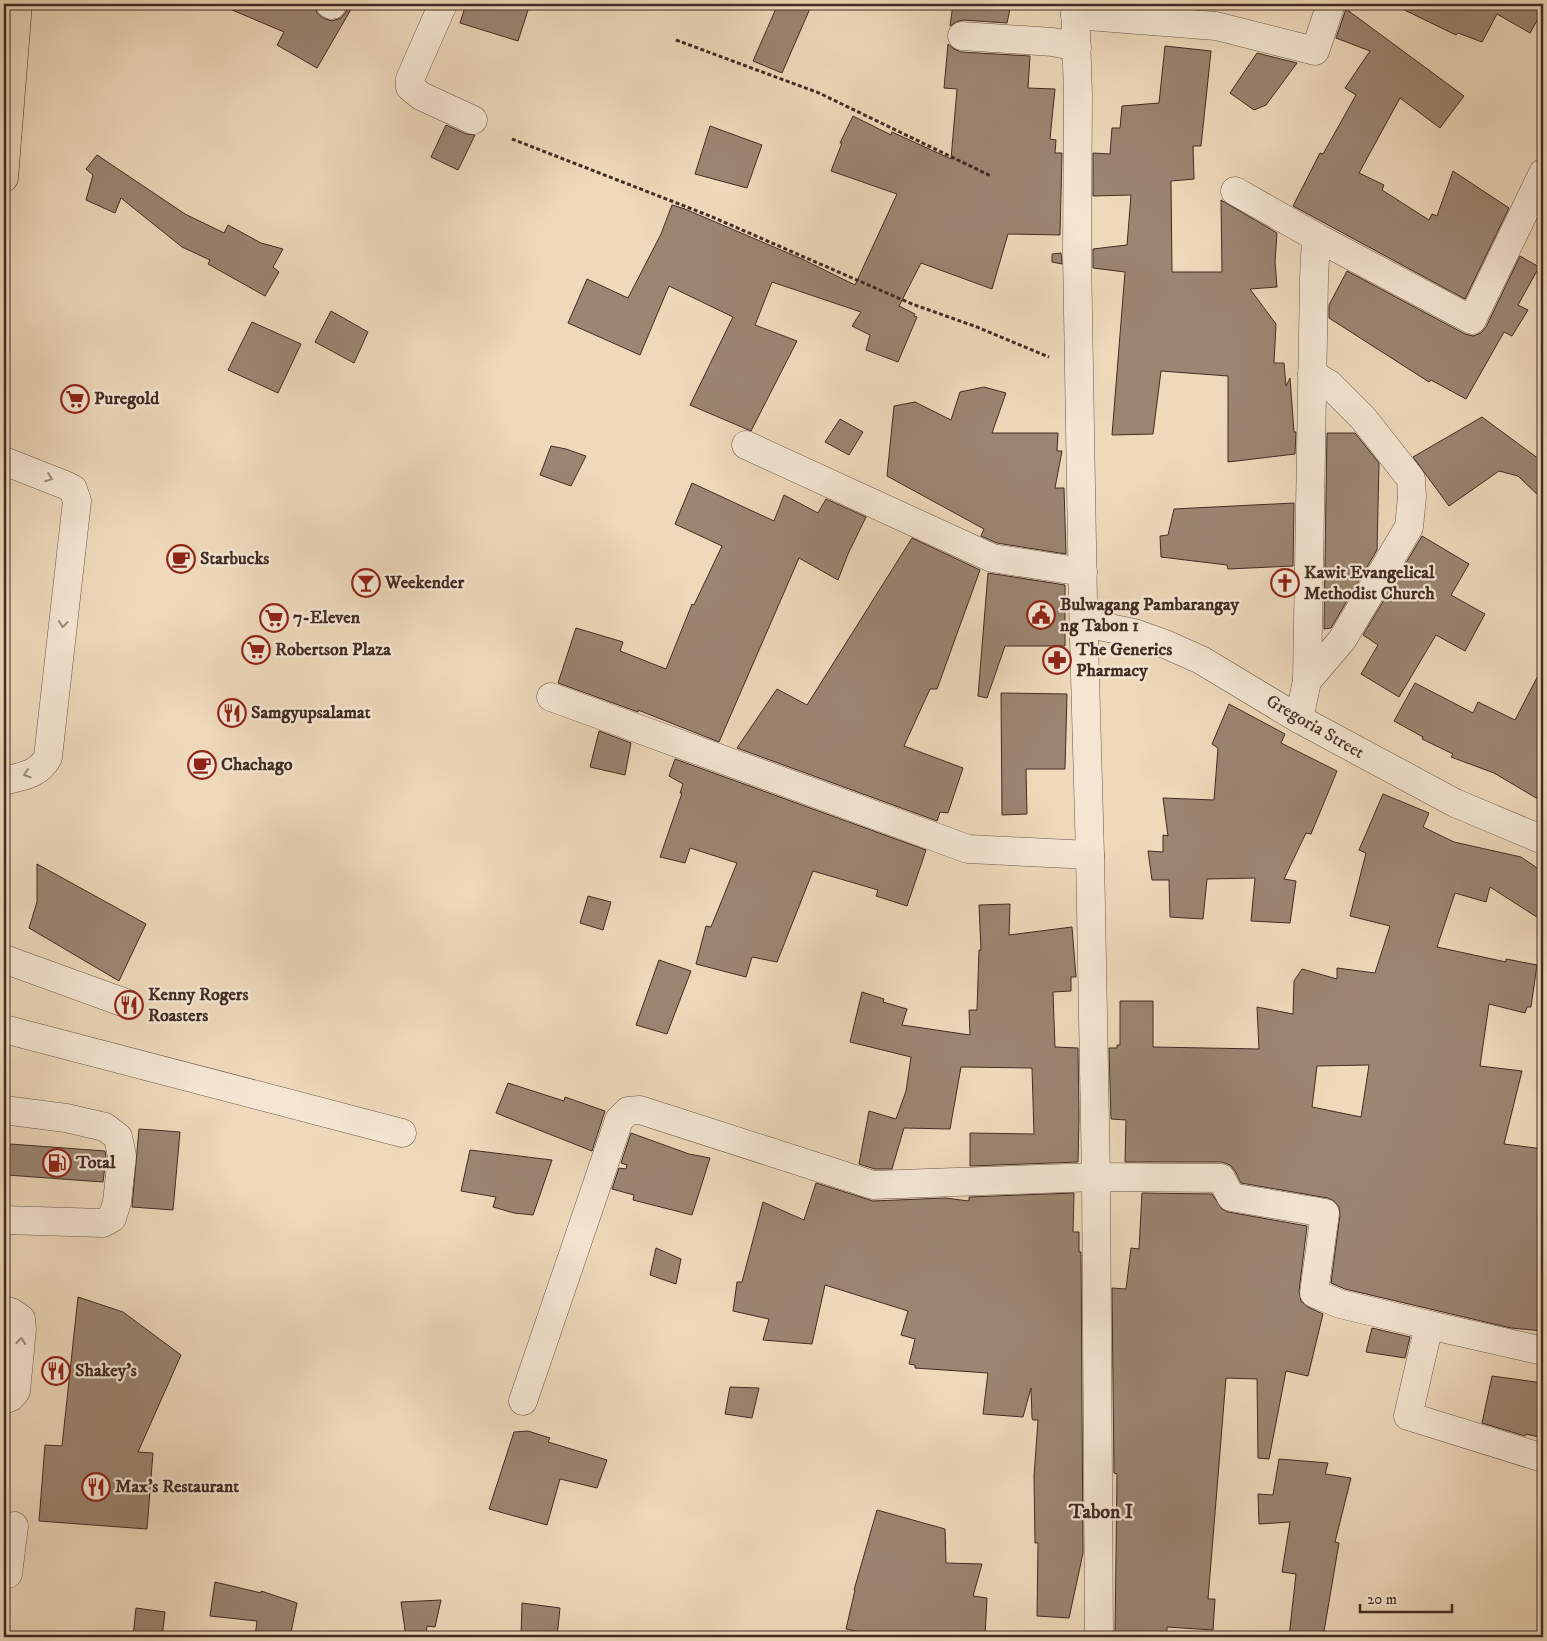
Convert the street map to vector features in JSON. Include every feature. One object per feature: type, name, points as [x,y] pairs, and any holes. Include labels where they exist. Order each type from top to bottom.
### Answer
[{"type":"main road","points":[[4,178],[18,4]]},
{"type":"street","points":[[442,4],[410,78],[410,87],[421,96],[473,120]]},
{"type":"street","points":[[1099,1637],[1096,1177],[1079,370],[1077,47],[1075,10],[1216,26],[1315,51],[1331,4]]},
{"type":"street","points":[[962,36],[1053,42],[1077,47]]},
{"type":"street","points":[[1235,191],[1316,237],[1472,320],[1535,212],[1543,173]]},
{"type":"street","points":[[1299,720],[1308,681],[1312,374],[1316,237]]},
{"type":"street","points":[[1308,681],[1342,640],[1409,527],[1412,497],[1411,479],[1364,418],[1329,384],[1312,374]]},
{"type":"street","points":[[746,445],[992,558],[1083,572]]},
{"type":"street","points":[[4,460],[73,489],[77,502],[48,757],[43,766],[33,772],[4,781]]},
{"type":"street","name":"Gregoria Street","points":[[1084,623],[1134,633],[1201,660],[1299,720],[1455,803],[1543,840]]},
{"type":"street","points":[[551,697],[968,849],[1090,855]]},
{"type":"street","points":[[4,959],[128,1004]]},
{"type":"street","points":[[4,1029],[402,1133]]},
{"type":"street","points":[[4,1110],[66,1118],[105,1127],[118,1137],[122,1156],[117,1202],[112,1218],[103,1223],[4,1220]]},
{"type":"street","points":[[523,1401],[619,1120],[628,1111],[640,1110],[873,1185],[1096,1177],[1221,1178],[1231,1197],[1325,1213],[1314,1292],[1340,1304],[1543,1351]]},
{"type":"street","points":[[4,1311],[12,1312],[21,1318],[22,1329],[16,1391],[12,1397],[4,1400]]},
{"type":"street","points":[[1429,1326],[1408,1416],[1543,1458]]},
{"type":"street","points":[[4,1574],[8,1574],[14,1526]]},
{"type":"path","points":[[676,40],[819,93],[991,176]]},
{"type":"path","points":[[512,139],[710,216],[912,304],[978,326],[1079,370]]},
{"type":"building","points":[[218,4],[315,4],[317,13],[323,18],[332,21],[341,18],[346,12],[348,4],[354,4],[317,68],[277,45],[284,32]]},
{"type":"building","points":[[466,4],[530,4],[518,41],[460,23]]},
{"type":"building","points":[[778,4],[812,4],[782,73],[753,61]]},
{"type":"building","points":[[953,4],[1011,4],[1007,23],[963,20],[950,26]]},
{"type":"building","points":[[1392,4],[1543,4],[1543,10],[1530,33],[1497,14],[1482,42],[1458,33],[1456,35]]},
{"type":"building","points":[[1346,9],[1464,96],[1440,128],[1400,98],[1359,173],[1384,185],[1382,190],[1429,220],[1432,214],[1437,216],[1453,171],[1509,208],[1465,299],[1293,206],[1320,153],[1323,154],[1356,95],[1345,88],[1370,51],[1336,38]]},
{"type":"building","points":[[948,44],[961,52],[1030,56],[1028,88],[1055,89],[1050,139],[1056,140],[1055,153],[1062,153],[1060,235],[1008,234],[992,289],[921,263],[899,306],[915,314],[914,316],[917,317],[898,362],[866,350],[870,335],[852,326],[861,312],[772,282],[755,325],[797,341],[751,431],[690,405],[733,317],[669,286],[640,355],[568,323],[587,279],[628,298],[661,234],[672,205],[802,259],[855,285],[897,194],[831,171],[842,143],[840,143],[853,116],[891,135],[892,132],[951,159],[957,89],[944,88]]},
{"type":"building","points":[[1165,46],[1211,51],[1201,146],[1193,146],[1194,179],[1171,181],[1172,272],[1222,272],[1221,200],[1277,233],[1275,262],[1277,287],[1250,289],[1276,324],[1274,363],[1284,363],[1286,386],[1290,378],[1294,432],[1296,432],[1295,454],[1228,462],[1228,376],[1161,371],[1153,434],[1112,435],[1125,272],[1093,268],[1093,249],[1127,245],[1131,195],[1093,196],[1093,153],[1110,154],[1112,128],[1120,128],[1122,106],[1159,103]]},
{"type":"building","points":[[1257,53],[1297,63],[1266,105],[1254,110],[1230,93]]},
{"type":"building","points":[[446,125],[466,134],[475,135],[458,170],[431,157]]},
{"type":"building","points":[[710,126],[762,145],[747,188],[695,174]]},
{"type":"building","points":[[97,155],[185,214],[224,233],[228,225],[261,243],[283,249],[273,267],[279,272],[265,296],[208,264],[210,260],[182,247],[121,198],[115,213],[86,200],[93,175],[86,169]]},
{"type":"building","points":[[1061,253],[1062,264],[1052,262],[1052,254]]},
{"type":"building","points":[[1520,256],[1539,267],[1518,305],[1528,310],[1512,336],[1504,332],[1466,399],[1431,380],[1429,382],[1329,318],[1329,305],[1347,271],[1465,334],[1473,336],[1481,333],[1486,327]]},
{"type":"building","points":[[331,311],[368,332],[354,363],[315,342]]},
{"type":"building","points":[[252,322],[301,344],[278,393],[228,370]]},
{"type":"building","points":[[984,387],[1006,393],[992,433],[1058,433],[1057,451],[1062,451],[1055,488],[1064,488],[1066,554],[997,543],[981,536],[984,529],[887,476],[894,406],[915,402],[951,420],[960,392]]},
{"type":"building","points":[[1482,417],[1543,462],[1543,500],[1518,476],[1499,471],[1449,506],[1413,457]]},
{"type":"building","points":[[840,419],[863,432],[849,455],[825,442]]},
{"type":"building","points":[[1327,433],[1355,433],[1379,463],[1377,550],[1331,628],[1324,629]]},
{"type":"building","points":[[551,446],[586,456],[571,486],[540,475]]},
{"type":"building","points":[[692,483],[774,521],[784,495],[818,513],[826,499],[866,517],[838,580],[799,558],[719,742],[638,710],[638,712],[558,683],[576,628],[623,642],[620,651],[666,669],[692,604],[694,605],[722,546],[675,524]]},
{"type":"building","points":[[1294,503],[1293,566],[1228,569],[1227,565],[1161,557],[1160,536],[1168,535],[1174,509]]},
{"type":"building","points":[[1422,536],[1469,564],[1451,595],[1485,614],[1465,651],[1436,635],[1399,697],[1361,674],[1378,645],[1363,635]]},
{"type":"building","points":[[912,538],[980,570],[937,689],[930,689],[904,746],[963,768],[948,813],[940,812],[937,821],[737,748],[777,689],[807,705]]},
{"type":"building","points":[[988,573],[1065,585],[1065,646],[1005,646],[987,698],[978,696]]},
{"type":"building","points":[[1543,666],[1543,802],[1494,773],[1451,757],[1453,754],[1422,739],[1423,737],[1394,721],[1415,683],[1473,713],[1478,702],[1515,720]]},
{"type":"building","points":[[1001,693],[1067,694],[1065,769],[1026,769],[1027,814],[1002,815]]},
{"type":"building","points":[[1229,704],[1285,734],[1281,743],[1337,771],[1311,834],[1306,833],[1284,879],[1296,881],[1290,923],[1251,921],[1255,878],[1207,879],[1203,919],[1170,917],[1169,880],[1152,880],[1148,851],[1163,852],[1163,835],[1168,836],[1163,798],[1214,800],[1218,748],[1212,744]]},
{"type":"building","points":[[599,731],[631,743],[625,775],[590,767]]},
{"type":"building","points":[[675,759],[926,850],[907,906],[876,896],[878,890],[813,871],[777,962],[752,957],[746,977],[696,964],[706,926],[711,927],[737,863],[690,848],[685,863],[660,857],[682,793],[680,793],[683,784],[669,776]]},
{"type":"building","points":[[1383,794],[1429,813],[1423,827],[1454,842],[1521,857],[1543,872],[1543,921],[1490,887],[1486,902],[1455,893],[1437,947],[1506,962],[1506,959],[1537,965],[1531,1007],[1527,1007],[1525,1013],[1489,1004],[1480,1066],[1522,1071],[1504,1144],[1543,1149],[1543,1331],[1511,1328],[1345,1289],[1331,1283],[1340,1215],[1339,1207],[1328,1198],[1241,1183],[1230,1165],[1222,1162],[1125,1162],[1126,1120],[1111,1119],[1109,1048],[1117,1048],[1117,1045],[1120,1045],[1120,1001],[1153,1001],[1153,1047],[1259,1049],[1257,1007],[1293,1014],[1294,981],[1302,969],[1337,979],[1337,968],[1375,973],[1390,926],[1350,916],[1366,853],[1359,850]],"holes":[[[1369,1065],[1361,1117],[1312,1107],[1317,1066]]]},
{"type":"building","points":[[37,864],[146,924],[119,981],[29,928],[37,902]]},
{"type":"building","points":[[588,896],[611,902],[603,930],[580,923]]},
{"type":"building","points":[[1010,904],[1009,935],[1072,927],[1076,977],[1071,977],[1071,991],[1053,992],[1055,1047],[1078,1048],[1078,1162],[970,1166],[970,1133],[1034,1134],[1032,1068],[961,1067],[950,1129],[904,1128],[892,1169],[875,1169],[859,1164],[869,1111],[896,1119],[906,1091],[911,1057],[850,1042],[862,992],[884,999],[883,1002],[907,1009],[902,1025],[970,1035],[969,1010],[977,1010],[979,950],[981,950],[979,905]]},
{"type":"building","points":[[659,960],[691,971],[667,1034],[636,1025]]},
{"type":"building","points":[[508,1083],[564,1101],[565,1097],[605,1111],[592,1151],[496,1113]]},
{"type":"building","points":[[139,1129],[180,1132],[173,1210],[132,1207]]},
{"type":"building","points":[[631,1133],[689,1154],[710,1158],[692,1215],[633,1200],[634,1195],[612,1189],[619,1168],[626,1169],[627,1165],[621,1163]]},
{"type":"building","name":"Total","points":[[10,1144],[105,1151],[103,1182],[7,1175]]},
{"type":"building","points":[[470,1150],[552,1160],[533,1215],[514,1213],[493,1207],[496,1197],[461,1191]]},
{"type":"building","points":[[816,1183],[873,1201],[945,1198],[969,1201],[969,1197],[1074,1193],[1073,1232],[1079,1232],[1079,1252],[1081,1252],[1083,1553],[1069,1618],[1037,1616],[1038,1543],[1035,1543],[1034,1476],[1038,1420],[1033,1420],[1032,1418],[1031,1388],[1023,1417],[983,1414],[988,1373],[915,1368],[915,1365],[909,1364],[915,1339],[901,1335],[908,1311],[825,1285],[812,1344],[763,1340],[769,1319],[733,1311],[737,1282],[742,1282],[763,1202],[804,1220]]},
{"type":"building","points":[[1142,1193],[1212,1194],[1222,1209],[1228,1212],[1307,1226],[1299,1291],[1301,1301],[1308,1307],[1323,1314],[1308,1376],[1286,1371],[1269,1459],[1258,1458],[1257,1379],[1226,1378],[1208,1599],[1215,1599],[1213,1630],[1167,1627],[1167,1637],[1115,1637],[1117,1474],[1114,1473],[1112,1288],[1126,1289],[1131,1248],[1139,1249]]},
{"type":"building","points":[[656,1248],[681,1259],[676,1284],[650,1275]]},
{"type":"building","points":[[78,1297],[123,1312],[181,1355],[138,1452],[153,1453],[147,1529],[39,1521],[45,1445],[62,1446]]},
{"type":"building","points":[[1372,1328],[1410,1337],[1405,1358],[1366,1352]]},
{"type":"building","points":[[1492,1376],[1543,1383],[1543,1438],[1526,1434],[1525,1436],[1482,1423]]},
{"type":"building","points":[[730,1387],[759,1388],[752,1418],[725,1414]]},
{"type":"building","points":[[528,1431],[550,1438],[548,1442],[607,1460],[597,1488],[560,1479],[547,1525],[489,1509],[514,1432]]},
{"type":"building","points":[[1279,1459],[1328,1463],[1325,1474],[1351,1478],[1335,1542],[1339,1543],[1323,1637],[1289,1637],[1296,1574],[1282,1572],[1290,1522],[1259,1524],[1258,1494],[1273,1495]]},
{"type":"building","points":[[877,1510],[945,1529],[946,1563],[982,1564],[973,1596],[987,1598],[985,1637],[885,1637],[846,1629],[854,1590]]},
{"type":"building","points":[[215,1582],[261,1593],[261,1591],[297,1603],[290,1637],[255,1637],[257,1621],[210,1616]]},
{"type":"building","points":[[441,1600],[435,1627],[427,1626],[426,1637],[406,1637],[401,1602]]},
{"type":"building","points":[[522,1603],[560,1608],[557,1637],[521,1637]]},
{"type":"building","points":[[136,1608],[165,1612],[162,1637],[133,1637]]},
{"type":"place","name":"Puregold","points":[[75,399]]},
{"type":"place","name":"Starbucks","points":[[181,559]]},
{"type":"place","name":"Weekender","points":[[366,583]]},
{"type":"place","name":"Kawit Evangelical Methodist Church","points":[[1285,583]]},
{"type":"place","name":"Bulwagang Pambarangay ng Tabon 1","points":[[1041,615]]},
{"type":"place","name":"7-Eleven","points":[[274,618]]},
{"type":"place","name":"Robertson Plaza","points":[[256,650]]},
{"type":"place","name":"The Generics Pharmacy","points":[[1057,660]]},
{"type":"place","name":"Samgyupsalamat","points":[[232,713]]},
{"type":"place","name":"Chachago","points":[[202,765]]},
{"type":"place","name":"Kenny Rogers Roasters","points":[[129,1005]]},
{"type":"place","name":"Total","points":[[57,1163]]},
{"type":"place","name":"Shakey's","points":[[56,1371]]},
{"type":"place","name":"Max's Restaurant","points":[[96,1487]]},
{"type":"district","name":"Tabon I","points":[[1101,1512]]}]
